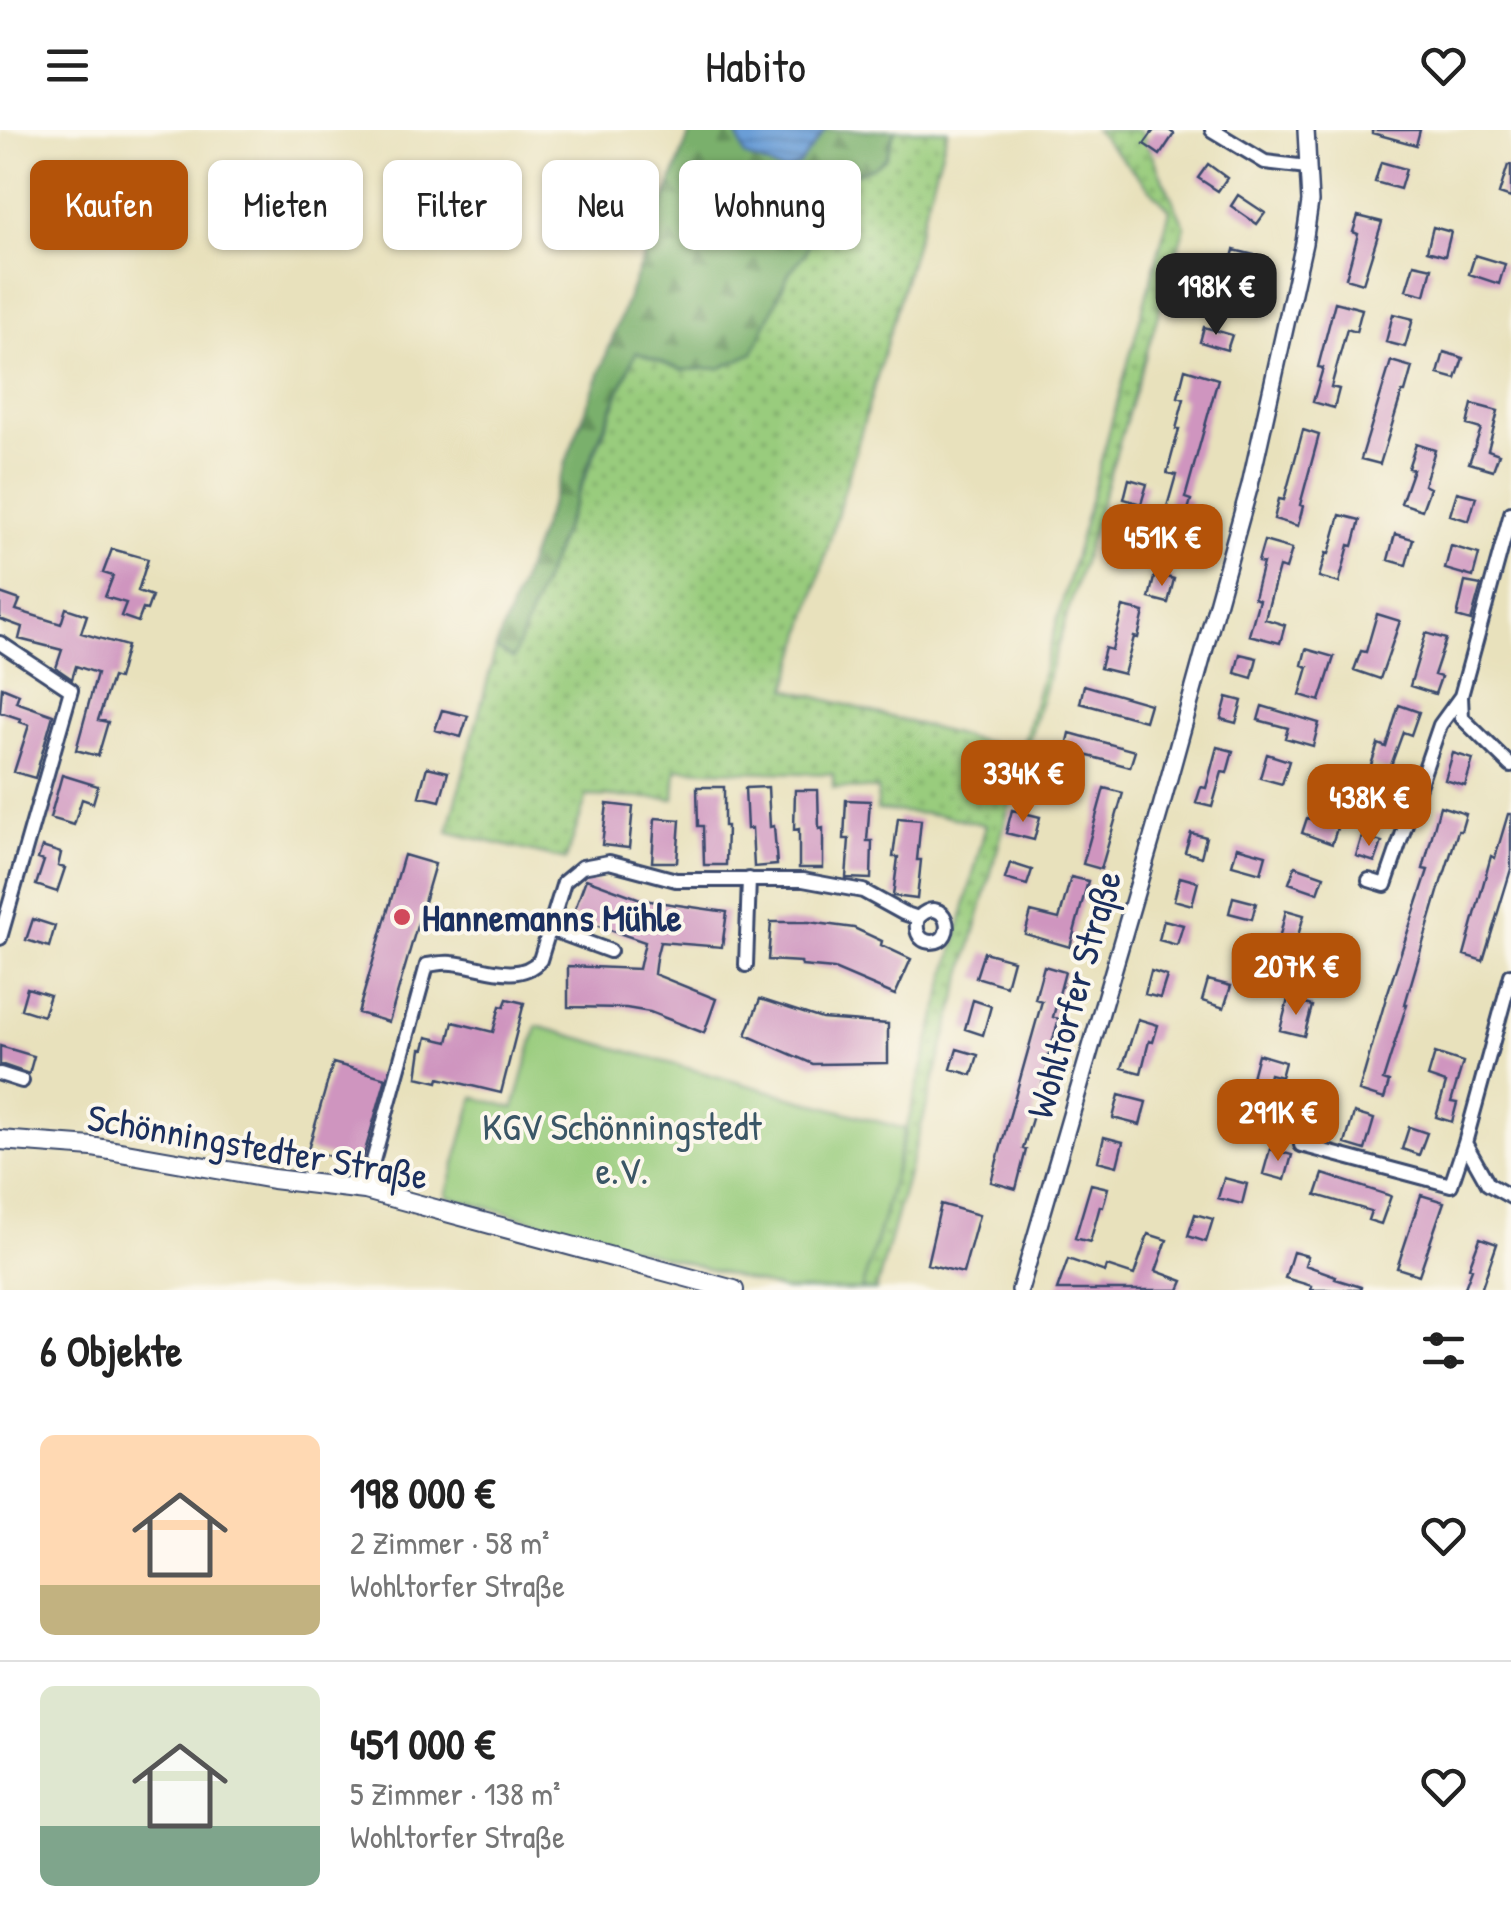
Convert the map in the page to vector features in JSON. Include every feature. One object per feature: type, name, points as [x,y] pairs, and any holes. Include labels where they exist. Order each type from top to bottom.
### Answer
[{"type":"main road","name":"Schönningstedter Straße","points":[[0,1140],[92,1148],[365,1190],[734,1290]]},
{"type":"street","points":[[1212,130],[1265,162],[1308,166]]},
{"type":"street","name":"Wohltorfer Straße","points":[[1020,1290],[1250,485],[1304,243],[1310,202],[1306,130]]},
{"type":"street","points":[[1511,513],[1461,696],[1462,718],[1511,766]]},
{"type":"street","points":[[0,643],[70,690],[0,938]]},
{"type":"street","points":[[1369,880],[1385,885],[1440,725],[1461,696]]},
{"type":"street","points":[[365,1190],[427,966],[454,963],[510,973],[532,968],[540,960],[564,882],[582,866],[609,862],[676,880],[803,880],[863,891],[918,918]]},
{"type":"street","points":[[746,965],[749,879]]},
{"type":"street","points":[[550,929],[610,951]]},
{"type":"street","points":[[1301,1145],[1451,1185],[1511,975]]},
{"type":"street","points":[[0,1074],[22,1081]]},
{"type":"street","points":[[1466,1143],[1488,1184],[1511,1196]]},
{"type":"green space","points":[[691,130],[741,130],[738,137],[790,160],[680,160]]},
{"type":"green space","points":[[825,130],[895,130],[886,158],[861,172],[861,160],[802,160]]},
{"type":"green space","points":[[895,130],[948,130],[787,689],[1021,752],[1170,210],[1095,130],[1140,130],[1185,226],[1013,793],[876,1290],[861,1290],[986,825],[940,815],[877,810],[878,789],[833,788],[833,774],[676,769],[674,799],[587,796],[566,860],[448,832],[496,648],[512,658],[636,352],[683,370],[721,368],[753,353],[789,273],[807,250],[861,250],[861,172],[886,158]]},
{"type":"green space","points":[[679,162],[679,250],[807,250],[789,273],[753,353],[721,368],[682,370],[636,352],[513,659],[496,648],[646,250],[659,250],[659,215]]},
{"type":"green space","name":"KGV Schönningstedt e.V.","points":[[537,1026],[905,1129],[861,1290],[784,1290],[446,1196],[474,1097],[514,1108]]},
{"type":"water","points":[[741,130],[825,130],[803,160],[755,160],[745,156],[738,137]]},
{"type":"building","points":[[1154,130],[1174,134],[1160,155],[1144,144]]},
{"type":"building","points":[[1372,130],[1420,130],[1416,145]]},
{"type":"building","points":[[1381,162],[1406,169],[1400,189],[1375,182]]},
{"type":"building","points":[[1208,164],[1227,178],[1218,191],[1198,178]]},
{"type":"building","points":[[1511,165],[1511,198],[1499,194]]},
{"type":"building","points":[[1238,195],[1265,213],[1257,224],[1231,206]]},
{"type":"building","points":[[1358,216],[1382,222],[1363,283],[1346,278],[1358,234],[1353,232]]},
{"type":"building","points":[[1433,227],[1451,232],[1445,256],[1427,251]]},
{"type":"building","points":[[1234,250],[1254,255],[1238,312],[1209,304],[1214,287],[1223,290]]},
{"type":"building","points":[[1475,255],[1505,264],[1499,284],[1469,274]]},
{"type":"building","points":[[1414,264],[1432,268],[1425,295],[1406,290]]},
{"type":"building","points":[[1335,302],[1362,309],[1356,332],[1347,329],[1331,387],[1339,389],[1334,408],[1313,402]]},
{"type":"building","points":[[1393,314],[1413,319],[1405,347],[1386,342]]},
{"type":"building","points":[[1204,327],[1232,335],[1227,350],[1200,342]]},
{"type":"building","points":[[1444,352],[1463,358],[1456,379],[1438,374]]},
{"type":"building","points":[[1391,361],[1412,367],[1380,464],[1361,459]]},
{"type":"building","points":[[1185,369],[1218,379],[1185,498],[1191,500],[1185,520],[1165,514],[1176,475],[1167,473],[1179,429],[1184,399],[1178,397]]},
{"type":"building","points":[[1472,404],[1498,411],[1488,450],[1499,454],[1493,470],[1469,463],[1481,429],[1467,425]]},
{"type":"building","points":[[1303,430],[1319,435],[1298,526],[1274,519],[1279,499],[1284,500]]},
{"type":"building","points":[[1416,444],[1435,450],[1424,485],[1430,488],[1422,510],[1401,503],[1413,469],[1408,468]]},
{"type":"building","points":[[1129,479],[1147,484],[1141,504],[1124,499]]},
{"type":"building","points":[[1457,492],[1476,497],[1469,521],[1450,515]]},
{"type":"building","points":[[1340,515],[1360,520],[1339,583],[1319,577]]},
{"type":"building","points":[[1147,531],[1170,537],[1164,559],[1141,553]]},
{"type":"building","points":[[1395,534],[1413,539],[1406,565],[1388,560]]},
{"type":"building","points":[[1264,541],[1292,549],[1286,569],[1279,567],[1265,619],[1285,625],[1280,643],[1249,635],[1259,600],[1254,598]]},
{"type":"building","points":[[1451,546],[1479,554],[1473,577],[1445,569]]},
{"type":"building","points":[[112,549],[148,559],[138,591],[152,596],[138,622],[121,616],[126,603],[105,597],[113,576],[103,573]]},
{"type":"building","points":[[1155,574],[1174,579],[1168,603],[1149,598]]},
{"type":"building","points":[[1465,582],[1481,585],[1471,621],[1457,617]]},
{"type":"building","points":[[0,593],[20,600],[16,610],[61,624],[66,608],[87,615],[81,633],[127,646],[118,679],[112,677],[98,720],[108,722],[98,756],[76,750],[97,673],[76,666],[72,679],[56,668],[62,650],[19,639],[22,627],[0,619]]},
{"type":"building","points":[[1123,607],[1144,612],[1124,674],[1100,668],[1105,648],[1112,650]]},
{"type":"building","points":[[1377,614],[1400,621],[1380,679],[1354,670],[1361,651],[1366,652]]},
{"type":"building","points":[[1426,633],[1446,639],[1434,675],[1441,677],[1435,694],[1410,686]]},
{"type":"building","points":[[1306,649],[1334,657],[1320,701],[1300,695],[1308,667],[1302,665]]},
{"type":"building","points":[[1240,654],[1257,658],[1252,678],[1235,673]]},
{"type":"building","points":[[1084,685],[1150,704],[1145,721],[1080,703]]},
{"type":"building","points":[[2,687],[19,694],[16,702],[53,715],[35,778],[14,772],[29,725],[0,712]]},
{"type":"building","points":[[1227,697],[1242,701],[1236,723],[1221,719]]},
{"type":"building","points":[[1399,705],[1419,712],[1411,735],[1403,732],[1389,771],[1371,765],[1378,744],[1386,747]]},
{"type":"building","points":[[1262,706],[1319,723],[1313,746],[1285,738],[1288,728],[1258,720]]},
{"type":"building","points":[[442,710],[468,716],[461,737],[435,730]]},
{"type":"building","points":[[1070,733],[1135,751],[1130,767],[1066,750]]},
{"type":"building","points":[[1217,747],[1233,751],[1212,807],[1196,803],[1201,787],[1206,788]]},
{"type":"building","points":[[1453,753],[1473,759],[1465,786],[1445,780]]},
{"type":"building","points":[[1267,754],[1289,761],[1282,784],[1260,778]]},
{"type":"building","points":[[427,767],[448,772],[440,801],[419,796]]},
{"type":"building","points":[[62,775],[98,786],[93,803],[82,799],[74,825],[50,818]]},
{"type":"building","points":[[697,787],[724,787],[726,865],[704,865]]},
{"type":"building","points":[[768,787],[777,865],[754,867],[745,788]]},
{"type":"building","points":[[1329,787],[1348,794],[1332,844],[1302,833],[1307,818],[1318,822]]},
{"type":"building","points":[[1104,788],[1123,793],[1101,869],[1083,864]]},
{"type":"building","points":[[795,790],[818,790],[823,868],[799,868],[799,829],[794,830]]},
{"type":"building","points":[[846,800],[870,801],[867,841],[872,841],[871,879],[846,878]]},
{"type":"building","points":[[607,804],[633,807],[629,848],[602,845]]},
{"type":"building","points":[[1440,806],[1466,814],[1443,875],[1383,1080],[1389,1082],[1384,1099],[1359,1091],[1428,870],[1423,869]]},
{"type":"building","points":[[1012,810],[1040,817],[1034,840],[1006,833]]},
{"type":"building","points":[[1508,814],[1511,869],[1483,961],[1464,955],[1491,856],[1495,858]]},
{"type":"building","points":[[655,818],[680,820],[677,862],[652,862]]},
{"type":"building","points":[[898,818],[921,820],[917,899],[893,896]]},
{"type":"building","points":[[1191,833],[1206,837],[1201,857],[1185,852]]},
{"type":"building","points":[[1362,836],[1382,842],[1375,862],[1356,856]]},
{"type":"building","points":[[42,847],[61,853],[58,866],[65,868],[57,892],[36,885],[44,861],[38,859]]},
{"type":"building","points":[[1237,847],[1266,855],[1261,873],[1232,865]]},
{"type":"building","name":"Hannemanns Mühle","points":[[404,855],[435,864],[389,1022],[358,1013]]},
{"type":"building","points":[[1010,863],[1032,870],[1027,885],[1005,879]]},
{"type":"building","points":[[1295,866],[1324,876],[1318,893],[1289,883]]},
{"type":"building","points":[[1071,877],[1088,881],[1070,947],[1025,934],[1031,912],[1059,919]]},
{"type":"building","points":[[1180,877],[1198,882],[1192,905],[1174,900]]},
{"type":"building","points":[[586,879],[643,900],[727,912],[722,947],[660,942],[656,958],[654,974],[716,999],[704,1033],[650,1012],[568,1007],[568,966],[639,969],[645,942],[572,917]]},
{"type":"building","points":[[1233,897],[1256,903],[1252,919],[1229,913]]},
{"type":"building","points":[[1286,910],[1304,915],[1293,953],[1303,956],[1296,980],[1271,973]]},
{"type":"building","points":[[33,919],[55,926],[49,947],[26,940]]},
{"type":"building","points":[[1164,920],[1183,925],[1177,945],[1159,940]]},
{"type":"building","points":[[771,922],[854,928],[911,959],[895,995],[834,969],[768,960]]},
{"type":"building","points":[[984,952],[1013,960],[1006,986],[976,977]]},
{"type":"building","points":[[1044,966],[1065,972],[1053,1017],[1059,1019],[1023,1149],[1026,1150],[1016,1189],[991,1182],[1042,1001],[1035,999]]},
{"type":"building","points":[[1151,971],[1167,976],[1160,998],[1145,994]]},
{"type":"building","points":[[1208,980],[1231,986],[1224,1008],[1202,1001]]},
{"type":"building","points":[[27,988],[50,995],[43,1016],[21,1009]]},
{"type":"building","points":[[507,999],[524,1003],[501,1093],[439,1078],[438,1082],[417,1077],[427,1037],[448,1042],[453,1022],[493,1032],[500,1006],[504,1007]]},
{"type":"building","points":[[760,999],[822,1019],[888,1024],[888,1063],[813,1064],[746,1035]]},
{"type":"building","points":[[1288,999],[1312,1006],[1304,1036],[1280,1030]]},
{"type":"building","points":[[973,1000],[991,1006],[983,1035],[965,1029]]},
{"type":"building","points":[[1138,1019],[1158,1025],[1153,1042],[1149,1041],[1141,1073],[1122,1068]]},
{"type":"building","points":[[0,1046],[34,1056],[29,1074],[0,1064]]},
{"type":"building","points":[[957,1049],[978,1055],[972,1075],[951,1069]]},
{"type":"building","points":[[1435,1053],[1463,1062],[1451,1102],[1457,1103],[1452,1122],[1436,1117],[1446,1083],[1428,1077]]},
{"type":"building","points":[[1258,1054],[1285,1062],[1281,1077],[1270,1074],[1260,1112],[1227,1104],[1233,1081],[1250,1085]]},
{"type":"building","points":[[333,1063],[386,1078],[361,1165],[308,1150]]},
{"type":"building","points":[[1119,1095],[1146,1102],[1140,1125],[1113,1118]]},
{"type":"building","points":[[1295,1099],[1316,1105],[1311,1124],[1289,1118]]},
{"type":"building","points":[[1354,1113],[1374,1119],[1365,1150],[1345,1144]]},
{"type":"building","points":[[1409,1127],[1427,1133],[1419,1155],[1402,1149]]},
{"type":"building","points":[[1104,1137],[1123,1142],[1117,1166],[1098,1161]]},
{"type":"building","points":[[1270,1149],[1292,1155],[1285,1180],[1263,1174]]},
{"type":"building","points":[[1323,1174],[1391,1196],[1381,1224],[1368,1220],[1371,1211],[1316,1195]]},
{"type":"building","points":[[1224,1178],[1247,1184],[1242,1204],[1218,1198]]},
{"type":"building","points":[[1091,1184],[1108,1188],[1090,1242],[1075,1238]]},
{"type":"building","points":[[1421,1195],[1444,1202],[1419,1275],[1397,1268]]},
{"type":"building","points":[[941,1204],[979,1215],[963,1273],[927,1264]]},
{"type":"building","points":[[1195,1214],[1213,1219],[1206,1242],[1188,1236]]},
{"type":"building","points":[[1148,1234],[1167,1240],[1156,1271],[1183,1281],[1179,1290],[1057,1290],[1068,1259],[1105,1272],[1107,1266],[1134,1275]]},
{"type":"building","points":[[1480,1238],[1497,1244],[1481,1290],[1464,1290],[1472,1269],[1469,1267]]},
{"type":"building","points":[[1293,1252],[1308,1256],[1305,1265],[1361,1290],[1311,1290],[1312,1286],[1285,1278]]},
{"type":"place","name":"Hannemanns Mühle","points":[[402,917]]}]
